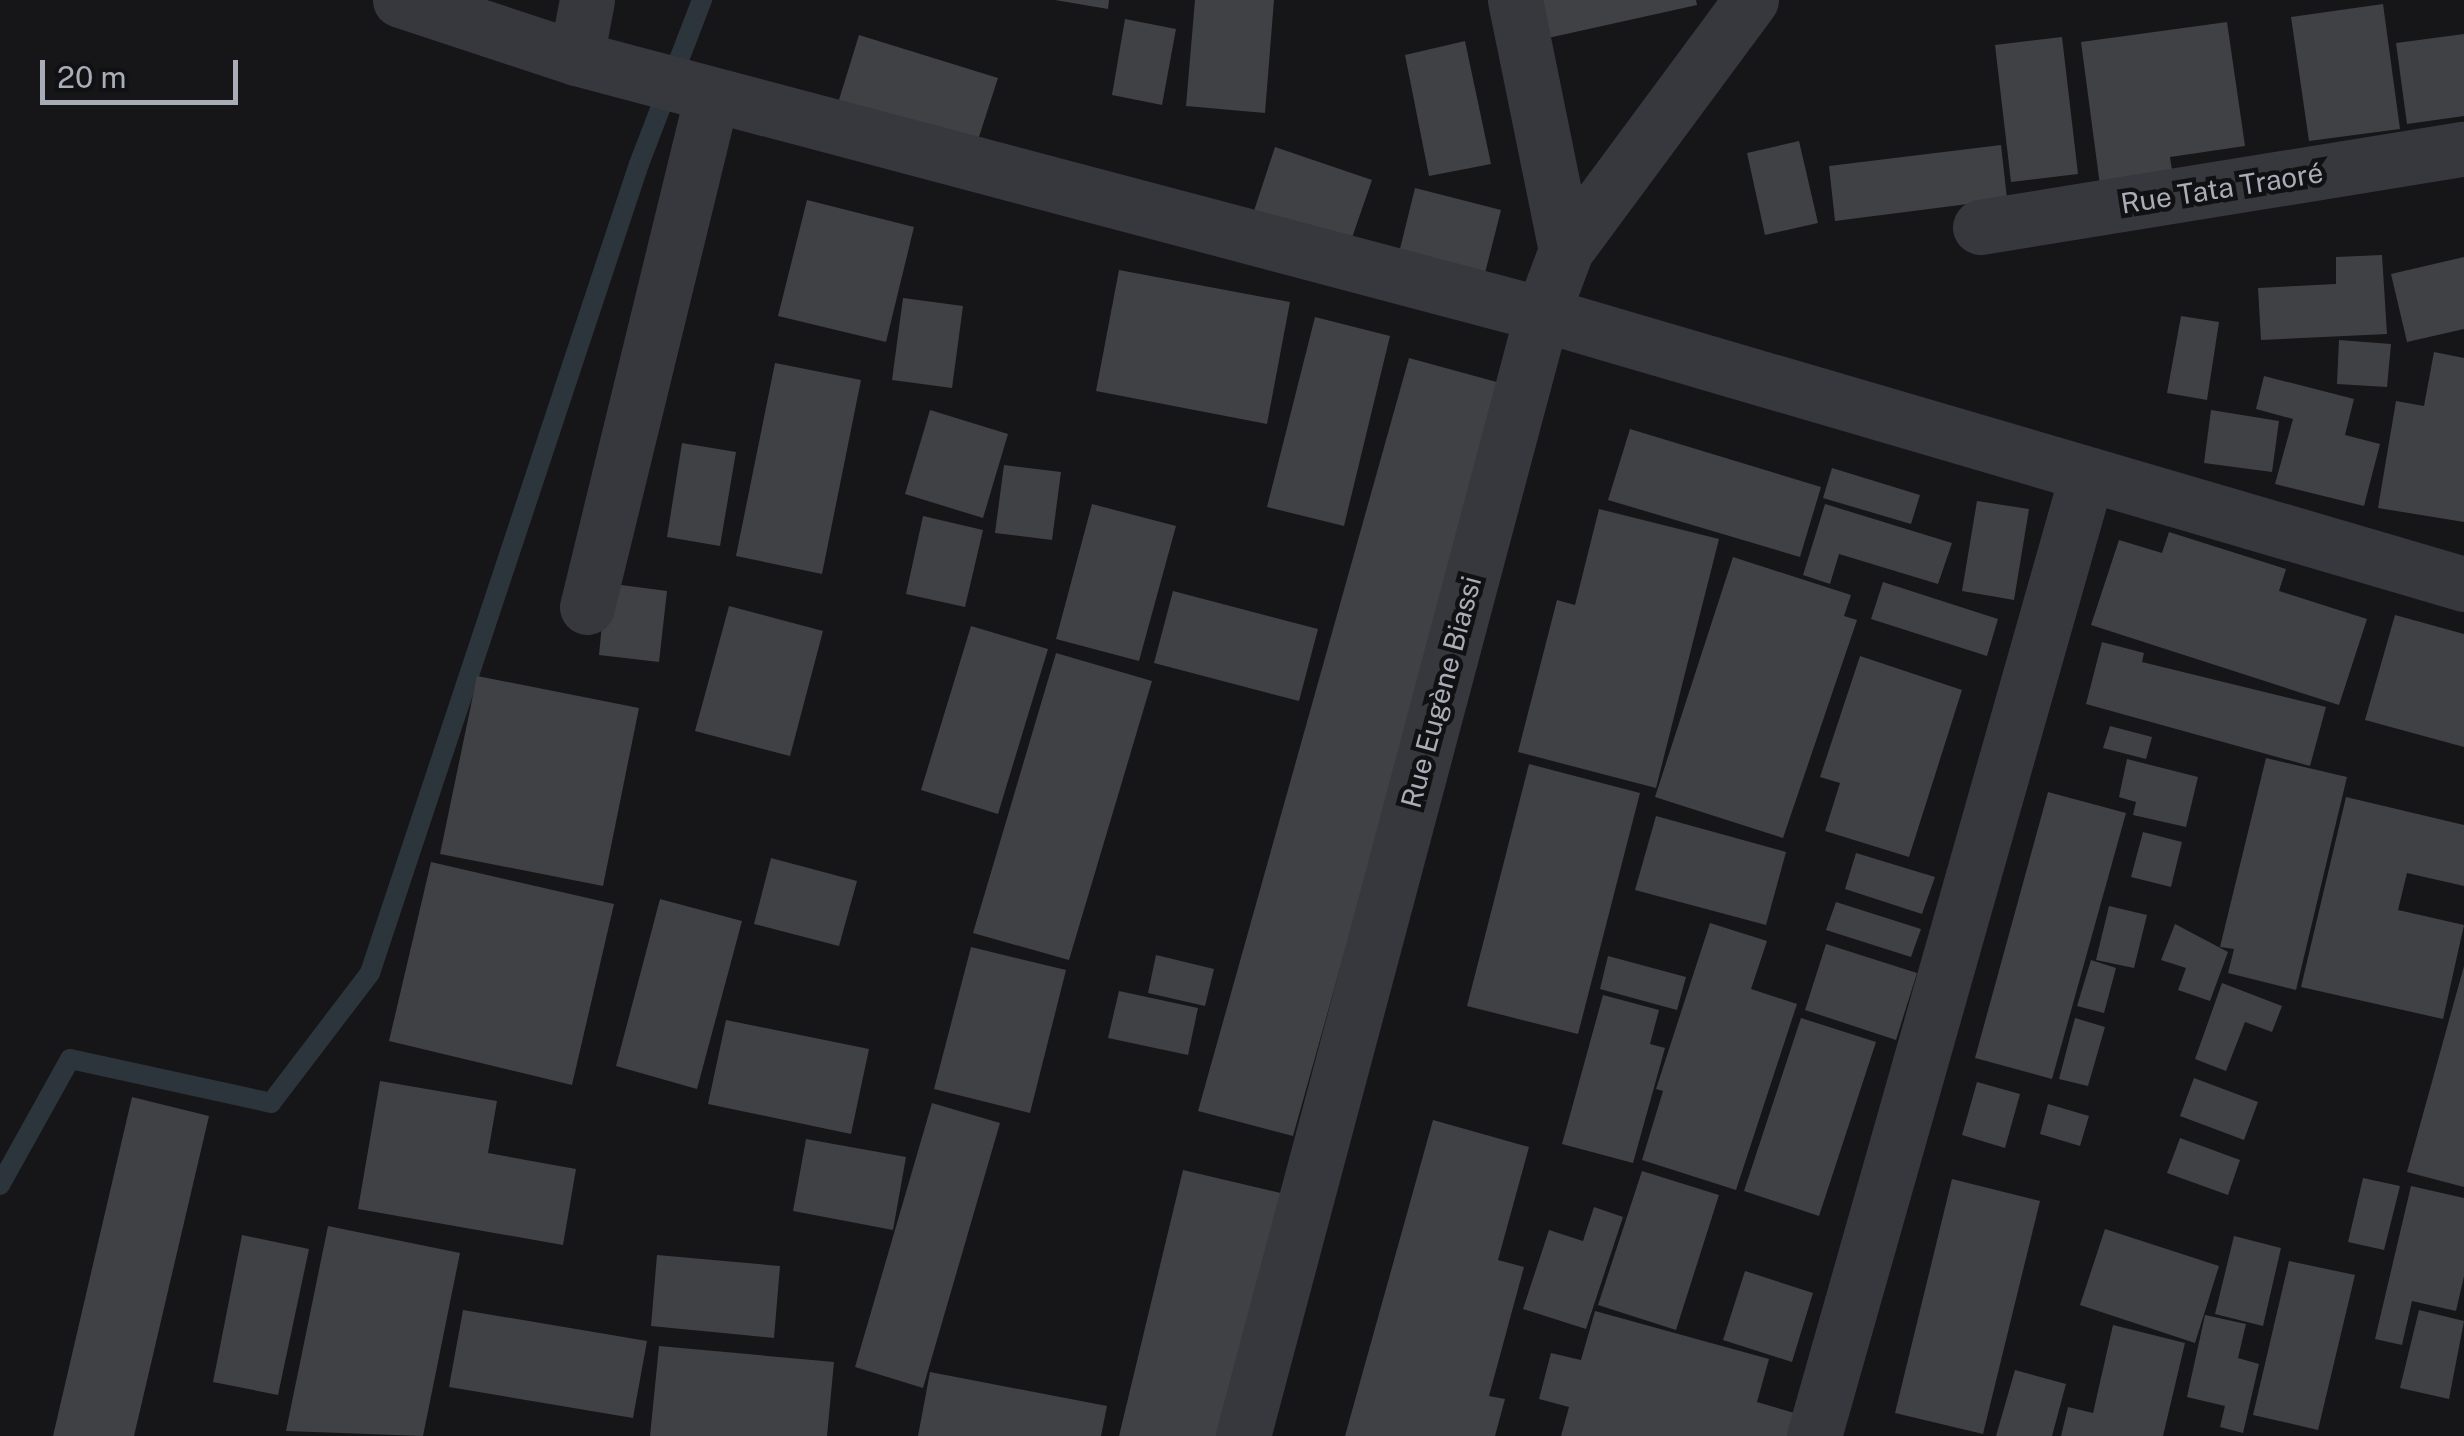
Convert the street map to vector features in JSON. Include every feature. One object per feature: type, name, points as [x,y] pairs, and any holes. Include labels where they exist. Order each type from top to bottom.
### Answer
[{"type":"street","points":[[400,0],[576,58],[1542,314],[2086,478],[2464,584]]},
{"type":"street","points":[[576,58],[588,0]]},
{"type":"street","points":[[1515,0],[1566,250]]},
{"type":"street","name":"Rue Eugène Biassi","points":[[1243,1436],[1542,314],[1566,250],[1751,0]]},
{"type":"street","points":[[587,608],[712,95]]},
{"type":"street","name":"Rue Tata Traoré","points":[[1980,227],[2464,149]]},
{"type":"street","points":[[1814,1436],[2086,478]]},
{"type":"building","points":[[1055,0],[1109,0],[1108,9]]},
{"type":"building","points":[[1195,0],[1274,0],[1265,113],[1186,106]]},
{"type":"building","points":[[1539,0],[1696,0],[1697,5],[1548,38]]},
{"type":"building","points":[[2383,4],[2400,129],[2309,141],[2291,17]]},
{"type":"building","points":[[1125,19],[1176,29],[1162,105],[1112,95]]},
{"type":"building","points":[[2227,22],[2245,146],[2170,157],[2174,183],[2101,193],[2081,42]]},
{"type":"building","points":[[2464,34],[2464,116],[2407,124],[2396,43]]},
{"type":"building","points":[[859,35],[998,78],[976,146],[838,103]]},
{"type":"building","points":[[2062,37],[2078,174],[2011,182],[1995,45]]},
{"type":"building","points":[[1465,41],[1491,164],[1429,176],[1405,55]]},
{"type":"building","points":[[1799,141],[1818,223],[1765,235],[1747,153]]},
{"type":"building","points":[[2001,145],[2007,199],[1835,221],[1829,166]]},
{"type":"building","points":[[1275,147],[1372,180],[1346,255],[1250,223]]},
{"type":"building","points":[[1415,188],[1501,210],[1484,277],[1398,257]]},
{"type":"building","points":[[807,200],[914,227],[886,342],[778,316]]},
{"type":"building","points":[[2382,255],[2387,334],[2261,340],[2258,288],[2336,284],[2336,257]]},
{"type":"building","points":[[2464,257],[2464,329],[2407,342],[2391,274]]},
{"type":"building","points":[[1119,270],[1290,302],[1267,424],[1096,391]]},
{"type":"building","points":[[903,298],[963,306],[952,388],[892,380]]},
{"type":"building","points":[[2181,316],[2219,322],[2207,400],[2167,393]]},
{"type":"building","points":[[1315,317],[1390,336],[1344,526],[1267,507]]},
{"type":"building","points":[[2339,340],[2391,344],[2387,387],[2337,384]]},
{"type":"building","points":[[2434,352],[2464,358],[2464,522],[2378,508],[2396,401],[2424,406]]},
{"type":"building","points":[[1409,358],[1504,384],[1293,1136],[1198,1111]]},
{"type":"building","points":[[775,363],[861,380],[822,574],[736,556]]},
{"type":"building","points":[[2264,376],[2354,399],[2345,435],[2380,444],[2364,506],[2275,484],[2293,419],[2256,409]]},
{"type":"building","points":[[930,410],[1008,434],[983,518],[905,494]]},
{"type":"building","points":[[2211,410],[2279,421],[2272,472],[2204,463]]},
{"type":"building","points":[[1630,429],[1821,487],[1800,557],[1608,500]]},
{"type":"building","points":[[682,443],[736,452],[720,546],[667,537]]},
{"type":"building","points":[[1004,465],[1061,472],[1052,540],[995,533]]},
{"type":"building","points":[[1832,468],[1920,495],[1911,524],[1823,498]]},
{"type":"building","points":[[1977,501],[2029,509],[2014,600],[1962,591]]},
{"type":"building","points":[[1092,504],[1176,526],[1139,661],[1056,639]]},
{"type":"building","points":[[1825,504],[1952,543],[1938,584],[1839,554],[1830,584],[1803,575]]},
{"type":"building","points":[[1599,509],[1719,539],[1656,788],[1518,752],[1557,600],[1575,605]]},
{"type":"building","points":[[923,516],[983,530],[965,607],[906,594]]},
{"type":"building","points":[[2169,532],[2286,569],[2279,591],[2367,619],[2339,705],[2091,625],[2119,540],[2162,553]]},
{"type":"building","points":[[1733,557],[1851,595],[1844,616],[1857,620],[1783,838],[1655,797]]},
{"type":"building","points":[[1883,582],[1998,619],[1987,656],[1871,619]]},
{"type":"building","points":[[606,583],[667,591],[659,662],[599,655]]},
{"type":"building","points":[[1173,591],[1318,629],[1299,701],[1154,663]]},
{"type":"building","points":[[729,606],[823,631],[790,756],[695,731]]},
{"type":"building","points":[[2395,615],[2464,634],[2464,747],[2365,720]]},
{"type":"building","points":[[971,626],[1048,649],[998,814],[921,790]]},
{"type":"building","points":[[2102,642],[2144,653],[2142,662],[2326,707],[2310,766],[2086,704]]},
{"type":"building","points":[[1056,653],[1152,681],[1069,960],[973,933]]},
{"type":"building","points":[[1860,656],[1962,690],[1909,857],[1825,831],[1840,783],[1820,777]]},
{"type":"building","points":[[477,676],[639,708],[603,886],[440,854]]},
{"type":"building","points":[[2110,726],[2152,737],[2146,759],[2103,748]]},
{"type":"building","points":[[2266,758],[2347,777],[2296,990],[2228,973],[2234,949],[2220,947]]},
{"type":"building","points":[[2127,759],[2198,777],[2186,827],[2133,815],[2136,802],[2119,797]]},
{"type":"building","points":[[1529,764],[1640,793],[1578,1034],[1467,1006]]},
{"type":"building","points":[[2048,792],[2126,813],[2052,1079],[1975,1058]]},
{"type":"building","points":[[2346,797],[2464,825],[2464,886],[2407,873],[2398,910],[2464,925],[2443,1019],[2301,987]]},
{"type":"building","points":[[1656,816],[1786,852],[1766,925],[1635,890]]},
{"type":"building","points":[[2143,832],[2182,842],[2171,887],[2131,877]]},
{"type":"building","points":[[1856,853],[1935,877],[1922,914],[1845,889]]},
{"type":"building","points":[[771,858],[857,881],[839,946],[754,924]]},
{"type":"building","points":[[431,862],[614,904],[572,1085],[389,1041]]},
{"type":"building","points":[[660,899],[742,921],[697,1089],[616,1066]]},
{"type":"building","points":[[1836,902],[1921,929],[1911,957],[1826,930]]},
{"type":"building","points":[[2109,906],[2147,915],[2134,968],[2096,960]]},
{"type":"building","points":[[1710,923],[1767,941],[1751,989],[1797,1004],[1736,1190],[1642,1160],[1663,1091],[1656,1089]]},
{"type":"building","points":[[2175,924],[2228,952],[2210,1001],[2178,990],[2186,968],[2161,960]]},
{"type":"building","points":[[1826,944],[1917,973],[1896,1040],[1805,1010]]},
{"type":"building","points":[[971,947],[1066,970],[1030,1113],[934,1089]]},
{"type":"building","points":[[1156,955],[1214,969],[1205,1006],[1148,993]]},
{"type":"building","points":[[1608,956],[1686,977],[1677,1010],[1600,989]]},
{"type":"building","points":[[2091,960],[2116,968],[2104,1013],[2077,1006]]},
{"type":"building","points":[[2464,966],[2464,1187],[2407,1172]]},
{"type":"building","points":[[2222,983],[2282,1006],[2272,1032],[2245,1022],[2226,1071],[2195,1059]]},
{"type":"building","points":[[1119,991],[1198,1008],[1188,1055],[1108,1038]]},
{"type":"building","points":[[1603,995],[1659,1010],[1650,1044],[1665,1048],[1633,1163],[1562,1144]]},
{"type":"building","points":[[1801,1018],[1876,1042],[1819,1216],[1744,1191]]},
{"type":"building","points":[[2075,1018],[2105,1027],[2088,1086],[2059,1079]]},
{"type":"building","points":[[726,1020],[869,1049],[851,1134],[708,1104]]},
{"type":"building","points":[[2194,1078],[2258,1102],[2244,1140],[2180,1116]]},
{"type":"building","points":[[380,1081],[497,1101],[488,1153],[576,1169],[563,1245],[358,1209]]},
{"type":"building","points":[[1977,1082],[2020,1094],[2005,1148],[1962,1135]]},
{"type":"building","points":[[132,1097],[209,1116],[134,1436],[53,1436]]},
{"type":"building","points":[[932,1103],[1000,1123],[923,1388],[855,1367]]},
{"type":"building","points":[[2048,1104],[2089,1116],[2080,1146],[2040,1134]]},
{"type":"building","points":[[1433,1120],[1529,1147],[1498,1260],[1524,1267],[1489,1396],[1505,1399],[1495,1436],[1345,1436]]},
{"type":"building","points":[[2180,1138],[2240,1160],[2228,1195],[2167,1173]]},
{"type":"building","points":[[806,1139],[906,1157],[893,1230],[793,1211]]},
{"type":"building","points":[[1183,1170],[1285,1194],[1226,1436],[1119,1436]]},
{"type":"building","points":[[1642,1171],[1719,1195],[1676,1330],[1598,1305]]},
{"type":"building","points":[[2363,1178],[2400,1186],[2384,1250],[2348,1242]]},
{"type":"building","points":[[1952,1179],[2040,1201],[1983,1434],[1895,1413]]},
{"type":"building","points":[[2411,1186],[2464,1198],[2464,1276],[2456,1311],[2412,1301],[2402,1345],[2375,1339]]},
{"type":"building","points":[[1594,1207],[1623,1217],[1586,1329],[1523,1309],[1549,1230],[1583,1241]]},
{"type":"building","points":[[328,1226],[460,1253],[423,1436],[286,1431]]},
{"type":"building","points":[[2105,1229],[2219,1266],[2195,1343],[2080,1305]]},
{"type":"building","points":[[242,1235],[309,1249],[278,1395],[213,1382]]},
{"type":"building","points":[[2234,1236],[2281,1248],[2263,1326],[2215,1314]]},
{"type":"building","points":[[657,1255],[780,1266],[774,1338],[651,1326]]},
{"type":"building","points":[[2289,1261],[2355,1275],[2318,1430],[2253,1415]]},
{"type":"building","points":[[1745,1271],[1813,1293],[1792,1362],[1723,1340]]},
{"type":"building","points":[[463,1310],[647,1341],[633,1418],[449,1387]]},
{"type":"building","points":[[2419,1310],[2464,1321],[2449,1399],[2400,1388]]},
{"type":"building","points":[[1595,1311],[1769,1359],[1757,1402],[1798,1414],[1792,1436],[1561,1436],[1569,1407],[1539,1399],[1551,1353],[1581,1360]]},
{"type":"building","points":[[2205,1315],[2246,1324],[2238,1358],[2259,1364],[2243,1433],[2220,1427],[2225,1406],[2187,1397]]},
{"type":"building","points":[[2113,1325],[2185,1343],[2163,1436],[2061,1436],[2068,1407],[2093,1413]]},
{"type":"building","points":[[659,1346],[834,1362],[827,1436],[650,1436]]},
{"type":"building","points":[[2015,1370],[2066,1384],[2052,1436],[1996,1436]]},
{"type":"building","points":[[930,1372],[1107,1406],[1101,1436],[918,1436]]},
{"type":"waterway","points":[[0,1185],[70,1059],[271,1103],[370,973],[639,164],[702,0]]}]
